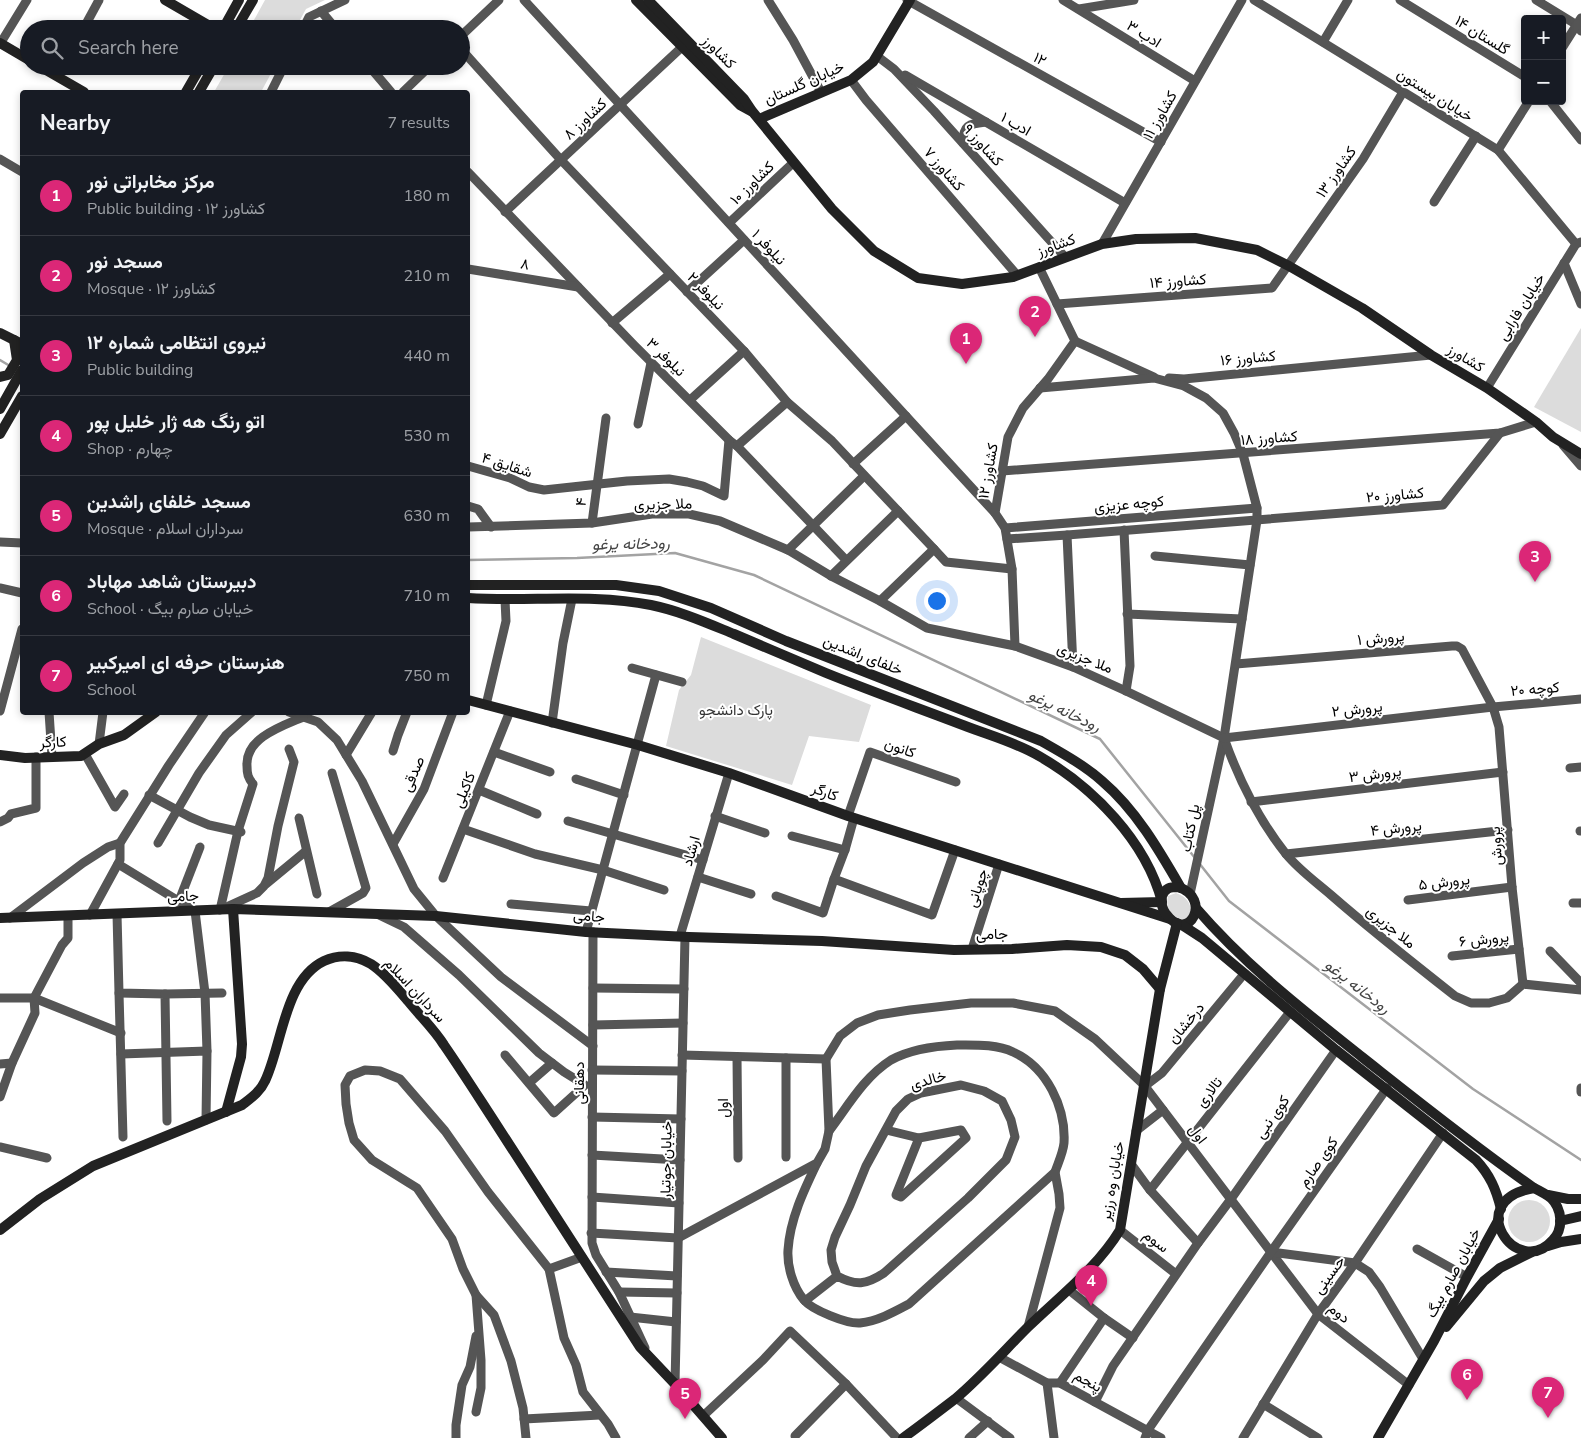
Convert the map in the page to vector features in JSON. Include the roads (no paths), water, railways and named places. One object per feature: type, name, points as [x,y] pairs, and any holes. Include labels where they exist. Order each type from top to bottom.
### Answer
[{"type":"street","points":[[20,55],[0,44],[27,0]]},
{"type":"street","points":[[88,20],[99,0]]},
{"type":"street","points":[[165,0],[199,20]]},
{"type":"street","points":[[228,20],[239,0]]},
{"type":"street","points":[[241,20],[253,0]]},
{"type":"street","points":[[308,20],[310,16],[345,0]]},
{"type":"street","points":[[470,27],[499,0]]},
{"type":"street","name":"نیلوفر ۱","points":[[524,0],[995,513]]},
{"type":"street","points":[[636,0],[740,105],[752,111]]},
{"type":"street","name":"کشاورز","points":[[648,0],[744,99],[832,209],[874,251],[918,278],[962,284],[1017,275],[1102,244],[1136,239],[1196,238],[1256,250],[1289,266],[1362,308],[1431,354],[1487,388],[1539,425]]},
{"type":"street","points":[[768,0],[794,40],[820,92]]},
{"type":"street","name":"خیابان گلستان","points":[[759,120],[851,80],[873,62],[909,0]]},
{"type":"street","name":"۱۲","points":[[909,0],[1160,142]]},
{"type":"street","name":"ادب ۳","points":[[1063,0],[1195,82]]},
{"type":"street","points":[[1079,9],[1134,0]]},
{"type":"street","name":"کشاورز ۱۱","points":[[1102,244],[1242,0]]},
{"type":"street","name":"خیابان بیستون","points":[[1254,0],[1498,150],[1579,243]]},
{"type":"street","points":[[1322,42],[1348,0]]},
{"type":"street","name":"گلستان ۱۴","points":[[1400,0],[1521,75]]},
{"type":"street","points":[[1536,0],[1580,25],[1566,43]]},
{"type":"street","points":[[321,11],[328,20]]},
{"type":"street","name":"کشاورز ۸","points":[[505,212],[682,47]]},
{"type":"street","name":"کشاورز ۹","points":[[877,56],[894,69],[963,143],[1064,257]]},
{"type":"street","name":"نیلوفر ۲","points":[[470,59],[561,160],[744,351],[787,402],[832,441],[946,562],[1012,569]]},
{"type":"street","name":"ادب ۱","points":[[894,69],[1125,204]]},
{"type":"street","points":[[55,75],[81,90]]},
{"type":"street","points":[[187,90],[196,75]]},
{"type":"street","points":[[200,90],[209,75]]},
{"type":"street","points":[[272,90],[280,75]]},
{"type":"street","points":[[377,75],[389,90]]},
{"type":"street","points":[[405,90],[421,75]]},
{"type":"street","name":"کشاورز ۷","points":[[851,80],[866,100],[1017,275]]},
{"type":"street","name":"کشاورز ۱۳","points":[[1289,266],[1362,159],[1403,92]]},
{"type":"street","points":[[1498,150],[1526,105]]},
{"type":"street","points":[[1553,105],[1581,140]]},
{"type":"street","points":[[963,143],[963,133],[967,126],[986,122]]},
{"type":"street","points":[[1434,202],[1476,136]]},
{"type":"street","points":[[0,159],[20,171]]},
{"type":"street","name":"کشاورز ۱۰","points":[[729,224],[794,162]]},
{"type":"street","name":"نیلوفر ۳","points":[[470,174],[612,323],[733,443],[846,560]]},
{"type":"street","points":[[687,292],[744,240]]},
{"type":"street","name":"خیابان فارابی","points":[[1487,388],[1564,263],[1579,243]]},
{"type":"street","points":[[1564,263],[1581,304]]},
{"type":"street","name":"کشاورز ۱۴","points":[[1057,304],[1272,288],[1289,266]]},
{"type":"street","points":[[1038,267],[1075,341]]},
{"type":"street","name":"۸","points":[[470,268],[578,287]]},
{"type":"street","points":[[612,323],[670,274]]},
{"type":"street","points":[[0,333],[18,342],[17,360],[3,378],[14,385],[20,393]]},
{"type":"street","name":"کشاورز ۱۶","points":[[1075,341],[1154,378],[1184,379],[1431,354]]},
{"type":"street","name":"کشاورز ۱۲","points":[[1015,646],[1012,569],[1005,528],[995,513],[1008,437],[1023,408],[1075,341]]},
{"type":"street","points":[[690,400],[744,351]]},
{"type":"street","points":[[638,424],[651,363]]},
{"type":"street","points":[[0,409],[20,374]]},
{"type":"street","points":[[1040,388],[1154,378]]},
{"type":"street","name":"پل کتاب","points":[[1154,378],[1184,386],[1206,398],[1223,413],[1243,454],[1256,508],[1257,520],[1224,738],[1196,866],[1185,891]]},
{"type":"street","points":[[0,434],[19,409],[6,398]]},
{"type":"street","points":[[733,443],[787,402]]},
{"type":"street","points":[[853,464],[906,416]]},
{"type":"street","name":"۴","points":[[592,523],[606,418]]},
{"type":"street","points":[[1539,425],[1581,454]]},
{"type":"street","points":[[1539,425],[1581,446]]},
{"type":"street","name":"کشاورز ۱۸","points":[[1002,471],[1500,433],[1539,425]]},
{"type":"street","name":"کشاورز ۲۰","points":[[1007,539],[1443,505],[1500,433]]},
{"type":"street","points":[[1560,441],[1581,466]]},
{"type":"street","name":"شقایق ۴","points":[[470,467],[510,478],[529,487],[544,490],[649,479],[669,479],[695,484],[724,496],[733,443]]},
{"type":"street","points":[[788,550],[864,476]]},
{"type":"street","points":[[470,507],[478,509],[491,527]]},
{"type":"street","name":"کوچه عزیزی","points":[[1005,528],[1256,508]]},
{"type":"street","points":[[831,576],[898,511]]},
{"type":"street","name":"ملا جزیری","points":[[470,527],[592,523],[652,514],[688,514],[720,521],[788,550],[831,576],[927,628],[1015,646],[1073,667],[1126,690],[1224,738],[1251,802],[1286,854],[1345,908],[1455,996],[1472,1003],[1489,1003],[1507,998],[1523,984]]},
{"type":"street","points":[[1124,530],[1130,666],[1126,690]]},
{"type":"street","points":[[1067,535],[1073,667]]},
{"type":"street","points":[[0,542],[20,543]]},
{"type":"street","points":[[880,601],[934,549]]},
{"type":"street","points":[[1155,556],[1250,565]]},
{"type":"street","name":"خلفای راشدین","points":[[470,585],[616,585],[659,591],[711,608],[786,641],[1041,741],[1072,758],[1103,781],[1133,813],[1185,891]]},
{"type":"street","points":[[0,588],[20,593]]},
{"type":"street","points":[[470,598],[610,600],[651,605],[692,616],[826,673],[1038,755],[1071,777],[1108,809],[1142,855],[1154,879],[1165,912],[1176,922],[1192,922],[1196,908]]},
{"type":"street","points":[[552,723],[563,643],[572,599]]},
{"type":"street","points":[[486,705],[506,621],[505,600]]},
{"type":"street","points":[[1127,614],[1242,619]]},
{"type":"street","points":[[0,711],[20,636]]},
{"type":"street","name":"پرورش ۱","points":[[1236,664],[1458,646],[1462,649],[1492,707]]},
{"type":"street","points":[[632,668],[682,682]]},
{"type":"street","name":"دهقانی","points":[[650,1357],[619,1292],[596,1255],[592,1243],[592,1118],[588,1087],[592,1070],[593,988],[589,932],[591,911],[656,675]]},
{"type":"street","name":"کوچه ۲۰","points":[[1492,707],[1581,699]]},
{"type":"street","name":"کارگر","points":[[470,701],[638,745],[729,773],[851,817],[1176,922],[1202,938],[1336,1050],[1387,1088],[1476,1160],[1485,1170],[1497,1194],[1500,1214]]},
{"type":"street","name":"پرورش ۲","points":[[1224,738],[1492,707]]},
{"type":"street","name":"پرورش","points":[[1492,707],[1499,727],[1512,887],[1523,984]]},
{"type":"street","name":"کاکیلی","points":[[443,878],[510,711]]},
{"type":"street","points":[[49,715],[52,757]]},
{"type":"street","points":[[99,744],[102,715]]},
{"type":"street","name":"کارگر","points":[[0,756],[81,756],[99,744],[124,735],[152,715]]},
{"type":"street","points":[[90,915],[120,860],[120,843],[149,795],[203,715]]},
{"type":"street","points":[[158,843],[199,773],[226,735],[249,715]]},
{"type":"street","points":[[297,715],[318,722],[337,740],[362,781],[414,889],[436,916],[501,977],[592,1046]]},
{"type":"street","points":[[346,754],[370,715]]},
{"type":"street","points":[[393,751],[406,715]]},
{"type":"street","name":"صدقی","points":[[393,844],[424,789],[452,715]]},
{"type":"street","points":[[220,910],[253,784],[248,777],[246,759],[258,741],[281,726],[303,717]]},
{"type":"street","points":[[264,886],[268,878],[278,826],[294,762],[289,749]]},
{"type":"street","points":[[494,752],[550,772]]},
{"type":"street","name":"کانون","points":[[851,817],[870,752],[956,782]]},
{"type":"street","points":[[85,754],[115,807],[124,794]]},
{"type":"street","points":[[0,822],[11,814],[36,808],[36,757]]},
{"type":"street","points":[[1570,768],[1581,767]]},
{"type":"street","name":"پرورش ۳","points":[[1251,802],[1502,772]]},
{"type":"street","points":[[329,912],[363,893],[366,888],[332,773]]},
{"type":"street","name":"ارشاد","points":[[682,936],[715,816],[729,773]]},
{"type":"street","points":[[576,780],[624,795]]},
{"type":"street","points":[[478,790],[537,814]]},
{"type":"street","points":[[149,795],[209,825],[241,832]]},
{"type":"street","points":[[715,816],[765,833]]},
{"type":"street","points":[[776,896],[823,913],[845,850],[851,817]]},
{"type":"street","points":[[299,818],[317,894]]},
{"type":"street","points":[[568,821],[703,860]]},
{"type":"street","points":[[463,829],[535,854],[603,870],[664,890]]},
{"type":"street","name":"پرورش ۴","points":[[1286,854],[1508,830]]},
{"type":"street","points":[[792,836],[845,850]]},
{"type":"street","points":[[5,918],[83,863],[108,847],[120,843]]},
{"type":"street","points":[[179,901],[200,847]]},
{"type":"street","points":[[834,879],[932,915],[955,850]]},
{"type":"street","points":[[220,910],[257,893],[306,851]]},
{"type":"street","points":[[118,864],[196,911],[205,994],[207,1051],[206,1120]]},
{"type":"street","name":"چوپانی","points":[[972,950],[999,864]]},
{"type":"street","points":[[698,877],[751,894]]},
{"type":"street","points":[[1162,902],[1166,890],[1174,887],[1185,891],[1196,908],[1235,950],[1281,993],[1424,1107],[1534,1188],[1546,1194],[1568,1199],[1581,1199]]},
{"type":"street","name":"پرورش ۵","points":[[1408,900],[1512,887]]},
{"type":"street","points":[[1121,903],[1162,902]]},
{"type":"street","points":[[511,904],[591,911]]},
{"type":"street","points":[[226,1112],[241,1057],[242,1044],[233,909]]},
{"type":"street","name":"جامی","points":[[5,918],[233,909],[436,916],[589,932],[822,941],[954,950],[1012,949],[1067,945],[1101,947],[1125,955],[1143,969],[1160,989]]},
{"type":"street","points":[[117,914],[123,1137]]},
{"type":"street","points":[[377,914],[404,927],[459,975],[539,1052],[588,1087],[554,1113],[505,1055]]},
{"type":"street","points":[[0,1097],[12,1063],[35,1013],[34,998],[62,945],[68,938],[68,916]]},
{"type":"street","name":"خیابان وه رزیر","points":[[904,1438],[956,1398],[1028,1327],[1069,1290],[1111,1245],[1120,1230],[1160,989],[1176,922]]},
{"type":"street","name":"خیابان جوتیار","points":[[675,1384],[684,989],[682,936]]},
{"type":"street","name":"پرورش ۶","points":[[1452,956],[1519,949]]},
{"type":"street","points":[[1550,951],[1581,983]]},
{"type":"street","name":"سرداران اسلام","points":[[0,1230],[40,1199],[93,1166],[226,1112],[242,1105],[256,1095],[265,1081],[287,1011],[298,988],[316,966],[332,958],[351,956],[371,964],[396,987],[443,1043],[640,1347],[722,1438]]},
{"type":"street","points":[[1572,972],[1580,966]]},
{"type":"street","name":"درخشان","points":[[1144,1085],[1162,1073],[1244,974]]},
{"type":"street","points":[[1523,984],[1581,990]]},
{"type":"street","points":[[593,988],[684,989]]},
{"type":"street","points":[[119,994],[222,993]]},
{"type":"street","points":[[165,994],[167,1121]]},
{"type":"street","points":[[0,998],[34,998],[121,1033]]},
{"type":"street","name":"اول","points":[[826,1059],[840,1036],[857,1023],[878,1015],[971,1003],[1013,1003],[1055,1011],[1095,1039],[1144,1085],[1231,1199]]},
{"type":"street","name":"تالاری","points":[[1150,1190],[1290,1012]]},
{"type":"street","points":[[593,1025],[683,1023]]},
{"type":"street","points":[[829,1131],[862,1085],[878,1070],[893,1060],[932,1046],[975,1045],[995,1047],[1013,1052],[1032,1064],[1053,1090],[1061,1119],[1064,1144],[1055,1172],[1060,1208],[1028,1327]]},
{"type":"street","name":"کوی نبی","points":[[1095,1402],[1112,1366],[1336,1050]]},
{"type":"street","points":[[120,1054],[207,1051]]},
{"type":"street","points":[[682,1055],[826,1059],[829,1131],[824,1149],[802,1194],[788,1250],[790,1270],[795,1284],[805,1301],[838,1319],[858,1323],[887,1316],[909,1304],[1055,1172]]},
{"type":"street","name":"اول","points":[[736,1057],[738,1158]]},
{"type":"street","points":[[786,1058],[786,1157]]},
{"type":"street","points":[[0,1064],[12,1063]]},
{"type":"street","points":[[529,1083],[552,1063]]},
{"type":"street","points":[[526,1438],[520,1394],[511,1361],[494,1315],[476,1295],[463,1269],[452,1239],[417,1188],[372,1160],[354,1140],[348,1124],[345,1085],[350,1076],[365,1070],[380,1071],[400,1078],[445,1131],[488,1192],[548,1269],[564,1338],[576,1364],[584,1392],[616,1438]]},
{"type":"street","points":[[592,1070],[682,1071]]},
{"type":"street","name":"خالدی","points":[[961,1085],[984,1091],[1002,1101],[1011,1120],[1015,1137],[1006,1160],[968,1198],[884,1273],[875,1280],[863,1284],[848,1282],[836,1276],[831,1250],[866,1166],[886,1130],[896,1111],[908,1099],[935,1090],[961,1085]]},
{"type":"street","name":"کوی صارم","points":[[1146,1434],[1387,1088]]},
{"type":"street","points":[[1136,1132],[1163,1110]]},
{"type":"street","points":[[592,1118],[681,1119]]},
{"type":"street","points":[[886,1130],[919,1138],[961,1130],[966,1138],[901,1197],[896,1195],[919,1138]]},
{"type":"street","name":"حسینی","points":[[1243,1438],[1318,1314],[1444,1133]]},
{"type":"street","points":[[0,1148],[47,1158]]},
{"type":"street","points":[[592,1156],[680,1160]]},
{"type":"street","points":[[591,1233],[678,1238],[817,1162]]},
{"type":"street","points":[[1131,1164],[1150,1190],[1198,1243]]},
{"type":"street","points":[[1534,1188],[1514,1193],[1506,1200],[1500,1214],[1500,1228],[1508,1243],[1524,1251],[1533,1251],[1561,1242],[1581,1239]]},
{"type":"street","points":[[1546,1194],[1557,1206],[1560,1221],[1557,1235],[1547,1246]]},
{"type":"street","points":[[592,1197],[679,1203]]},
{"type":"street","name":"دوم","points":[[1231,1199],[1318,1314],[1409,1385]]},
{"type":"street","name":"خیابان صارم بیگ","points":[[1378,1438],[1434,1341],[1500,1214]]},
{"type":"street","points":[[1560,1221],[1581,1216]]},
{"type":"street","points":[[1560,1221],[1581,1224]]},
{"type":"street","name":"سوم","points":[[1120,1230],[1176,1274]]},
{"type":"street","points":[[1418,1249],[1467,1277]]},
{"type":"street","name":"خیابان صارم بیگ","points":[[1434,1341],[1484,1281],[1500,1268],[1533,1251]]},
{"type":"street","points":[[1271,1252],[1355,1263],[1369,1272],[1423,1359]]},
{"type":"street","points":[[548,1269],[582,1257]]},
{"type":"street","points":[[606,1272],[677,1276]]},
{"type":"street","points":[[805,1301],[836,1276]]},
{"type":"street","points":[[1069,1290],[1133,1338]]},
{"type":"street","points":[[619,1292],[677,1293]]},
{"type":"street","points":[[476,1295],[481,1360],[481,1388],[476,1412]]},
{"type":"street","points":[[630,1317],[676,1322]]},
{"type":"street","points":[[1060,1382],[1104,1318]]},
{"type":"street","points":[[456,1438],[462,1385],[470,1367],[477,1326]]},
{"type":"street","points":[[703,1416],[763,1360],[790,1331],[846,1384],[897,1438]]},
{"type":"street","points":[[999,1357],[1047,1383],[1054,1438]]},
{"type":"street","name":"پنجم","points":[[1047,1383],[1060,1382],[1146,1434],[1161,1438]]},
{"type":"street","points":[[795,1436],[846,1384]]},
{"type":"street","points":[[956,1398],[1010,1438]]},
{"type":"street","points":[[1263,1404],[1318,1438]]},
{"type":"street","points":[[524,1419],[600,1414]]},
{"type":"street","points":[[969,1438],[988,1422]]},
{"type":"waterway","name":"رودخانه یرغو","points":[[0,360],[10,366]]},
{"type":"waterway","name":"رودخانه یرغو","points":[[470,560],[577,558],[675,553],[754,575],[1100,739],[1195,858]]},
{"type":"waterway","name":"رودخانه یرغو","points":[[1199,863],[1229,901],[1473,1089],[1581,1160]]},
{"type":"place","name":"مسجد نور","points":[[1035,337]]},
{"type":"place","name":"مرکز مخابراتی نور","points":[[966,364]]},
{"type":"place","name":"نیروی انتظامی شماره ۱۲","points":[[1535,582]]},
{"type":"place","name":"اتو رنگ هه ژار خلیل پور","points":[[1091,1306]]},
{"type":"place","name":"دبیرستان شاهد مهاباد","points":[[1467,1400]]},
{"type":"place","name":"هنرستان حرفه ای امیرکبیر","points":[[1548,1418]]},
{"type":"place","name":"مسجد خلفای راشدین","points":[[685,1419]]},
{"type":"park label","name":"پارک دانشجو","points":[[736,710]]}]
